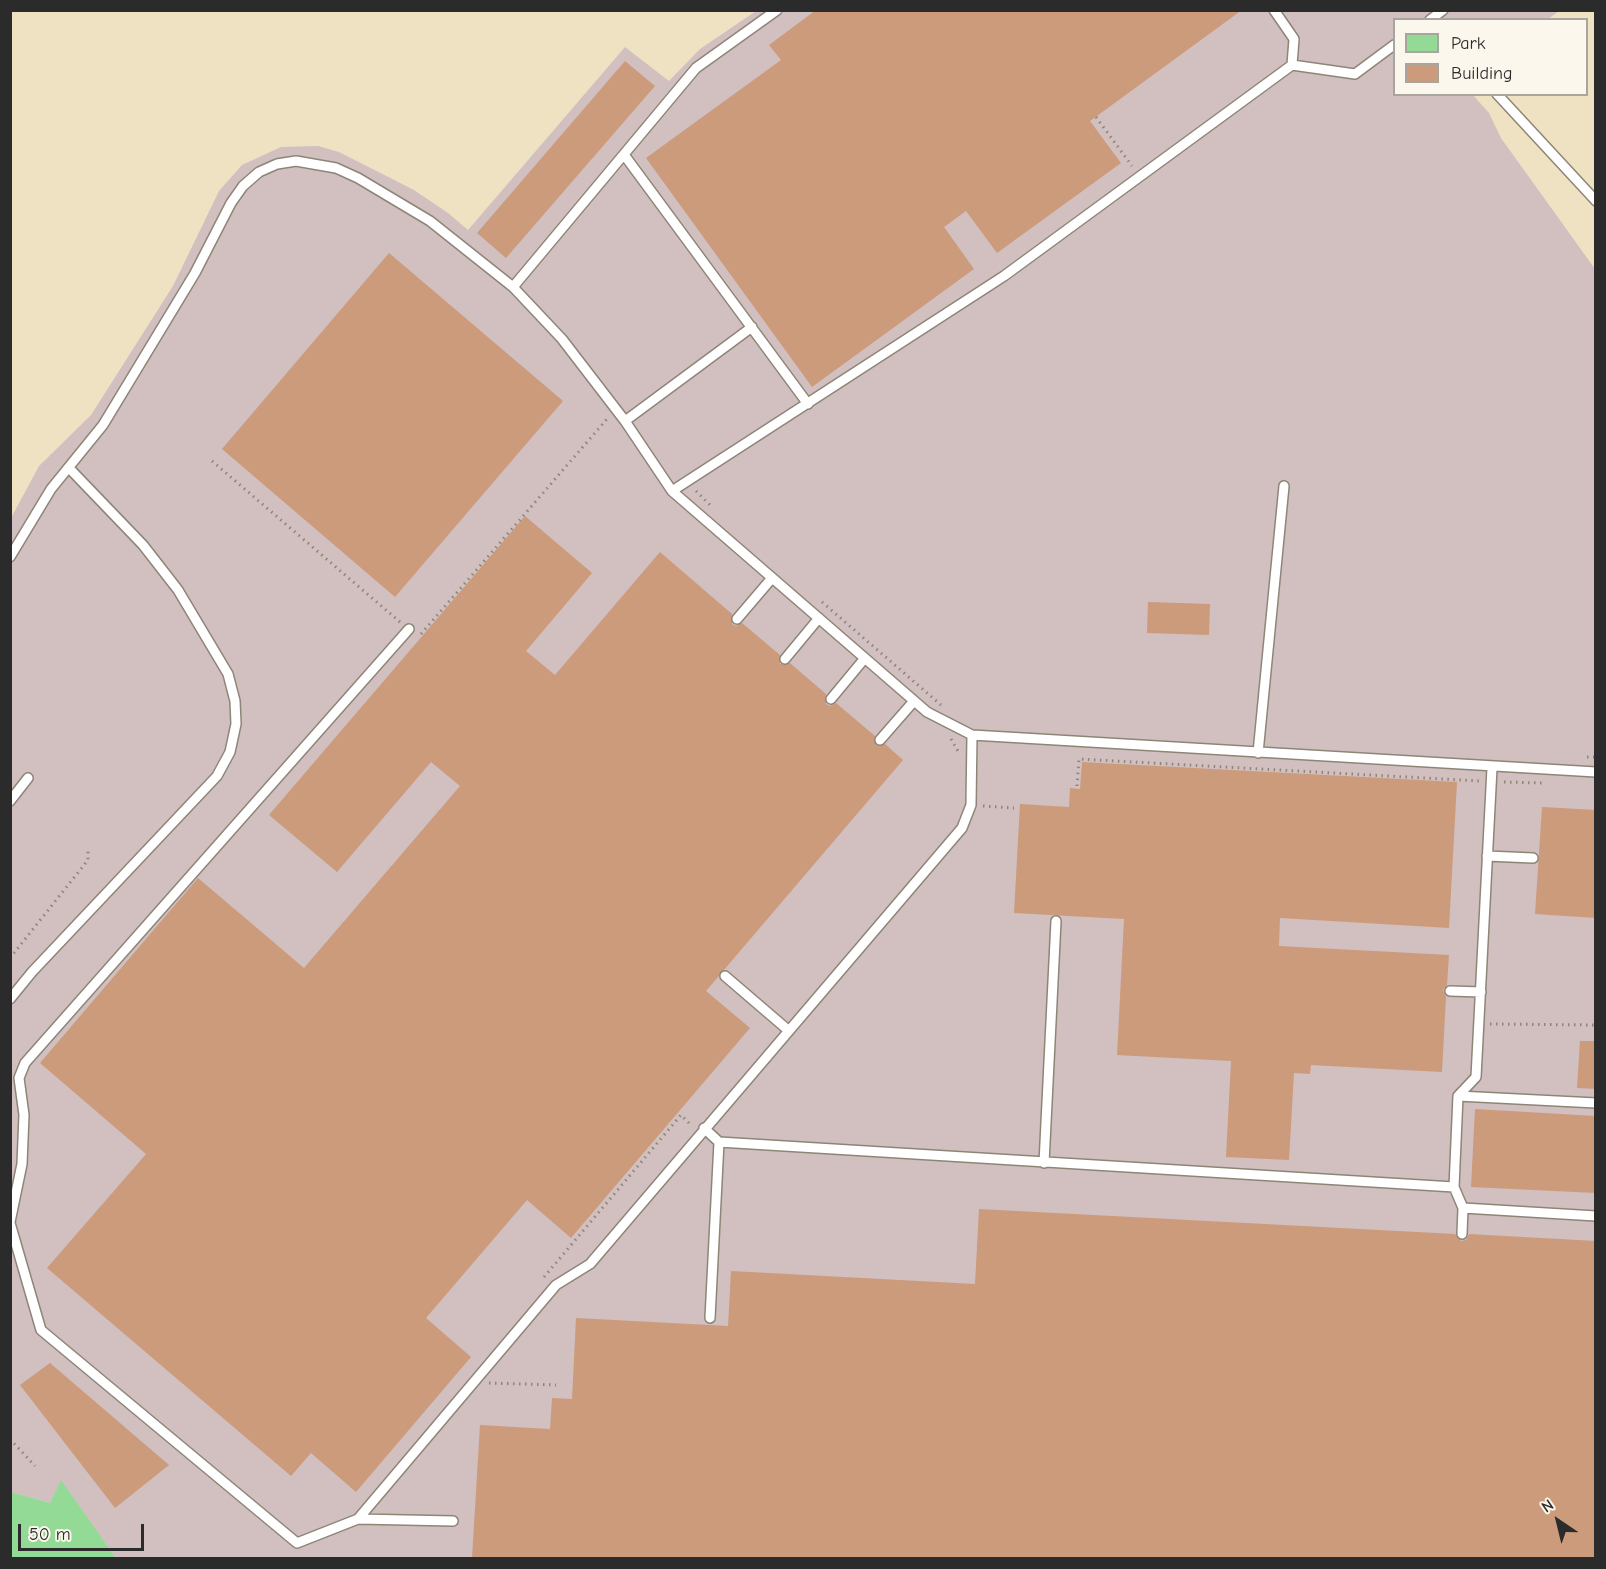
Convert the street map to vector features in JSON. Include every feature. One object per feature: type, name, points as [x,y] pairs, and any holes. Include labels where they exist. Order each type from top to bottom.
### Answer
[{"type":"lane","points":[[513,288],[696,68],[777,10]]},
{"type":"lane","points":[[1274,10],[1294,39],[1292,65]]},
{"type":"lane","points":[[672,491],[1004,276],[1292,65],[1355,74],[1393,46]]},
{"type":"lane","points":[[1499,96],[1596,201]]},
{"type":"lane","points":[[625,156],[808,404]]},
{"type":"lane","points":[[10,557],[51,489],[103,425],[174,309],[231,203],[243,186],[259,172],[278,164],[296,161],[313,162],[358,178],[430,221],[513,288],[562,339],[625,421],[672,491],[927,712],[972,735],[1492,768],[1596,772]]},
{"type":"lane","points":[[625,421],[752,327]]},
{"type":"lane","points":[[10,999],[32,972],[217,776],[230,752],[236,724],[235,701],[228,674],[178,590],[143,545],[69,468]]},
{"type":"lane","points":[[1258,753],[1284,486]]},
{"type":"lane","points":[[737,619],[772,578]]},
{"type":"lane","points":[[785,659],[819,618]]},
{"type":"lane","points":[[409,629],[25,1063],[19,1078],[24,1115],[22,1164],[10,1222],[41,1330],[297,1543],[358,1519],[453,1521]]},
{"type":"lane","points":[[831,699],[865,658]]},
{"type":"lane","points":[[880,740],[914,701]]},
{"type":"lane","points":[[358,1519],[556,1285],[591,1264],[704,1128],[962,828],[971,806],[972,735]]},
{"type":"lane","points":[[1462,1234],[1463,1208],[1454,1187],[1458,1096],[1476,1077],[1492,768]]},
{"type":"lane","points":[[10,801],[28,778]]},
{"type":"lane","points":[[1487,856],[1533,858]]},
{"type":"lane","points":[[1044,1163],[1056,921]]},
{"type":"lane","points":[[725,976],[788,1030]]},
{"type":"lane","points":[[1450,991],[1480,992]]},
{"type":"lane","points":[[1458,1096],[1596,1103]]},
{"type":"lane","points":[[704,1128],[719,1142],[1454,1187]]},
{"type":"lane","points":[[710,1318],[719,1142]]},
{"type":"lane","points":[[1463,1208],[1596,1216]]},
{"type":"path","points":[[1096,117],[1140,177]]},
{"type":"path","points":[[212,461],[419,637],[603,422],[618,412]]},
{"type":"path","points":[[687,482],[717,512]]},
{"type":"path","points":[[1077,786],[1079,759],[1545,783]]},
{"type":"path","points":[[971,806],[1014,808]]},
{"type":"path","points":[[10,958],[88,860],[88,849]]},
{"type":"path","points":[[1479,1024],[1595,1026]]},
{"type":"path","points":[[553,1266],[681,1115]]},
{"type":"path","points":[[10,1439],[35,1466]]},
{"type":"shaded area","points":[[756,11],[1559,11],[1549,18],[1393,18],[1393,96],[1474,96],[1489,113],[1501,138],[1595,269],[1595,1558],[116,1558],[61,1481],[50,1503],[11,1492],[11,518],[39,466],[91,415],[173,286],[219,191],[242,165],[281,147],[318,146],[339,152],[414,190],[468,230],[625,47],[669,81],[700,49]]},
{"type":"green space","points":[[61,1480],[116,1558],[11,1558],[11,1492],[50,1503]]},
{"type":"building","points":[[816,10],[1242,10],[1090,121],[1121,163],[997,253],[966,211],[944,227],[974,269],[812,387],[646,158],[781,60],[769,45]]},
{"type":"building","points":[[625,61],[655,86],[506,258],[477,233]]},
{"type":"building","points":[[389,253],[563,401],[395,597],[222,449]]},
{"type":"building","points":[[525,516],[592,573],[526,651],[555,675],[660,552],[732,614],[732,624],[736,626],[742,623],[780,655],[780,664],[790,663],[826,694],[826,704],[830,706],[836,703],[875,736],[876,745],[885,744],[903,760],[706,991],[750,1028],[571,1238],[527,1200],[426,1318],[471,1357],[356,1492],[311,1453],[291,1476],[47,1268],[146,1154],[40,1063],[198,878],[304,968],[460,786],[431,762],[337,872],[269,815]]},
{"type":"building","points":[[1148,602],[1210,604],[1209,635],[1147,633]]},
{"type":"building","points":[[1082,762],[1457,782],[1449,928],[1280,918],[1279,946],[1449,955],[1447,985],[1443,990],[1446,997],[1442,1072],[1311,1065],[1310,1074],[1294,1073],[1289,1160],[1226,1157],[1231,1061],[1117,1055],[1124,919],[1014,913],[1020,804],[1069,807],[1070,788],[1080,789]]},
{"type":"building","points":[[1542,807],[1596,810],[1596,918],[1535,914]]},
{"type":"building","points":[[1580,1041],[1596,1041],[1596,1089],[1577,1088]]},
{"type":"building","points":[[1475,1109],[1596,1116],[1596,1193],[1471,1187]]},
{"type":"building","points":[[979,1209],[1455,1234],[1461,1241],[1466,1240],[1469,1234],[1596,1241],[1596,1558],[472,1558],[480,1425],[550,1429],[552,1398],[572,1399],[576,1318],[728,1326],[731,1271],[975,1284]]},
{"type":"building","points":[[50,1363],[169,1465],[115,1508],[20,1385]]}]
